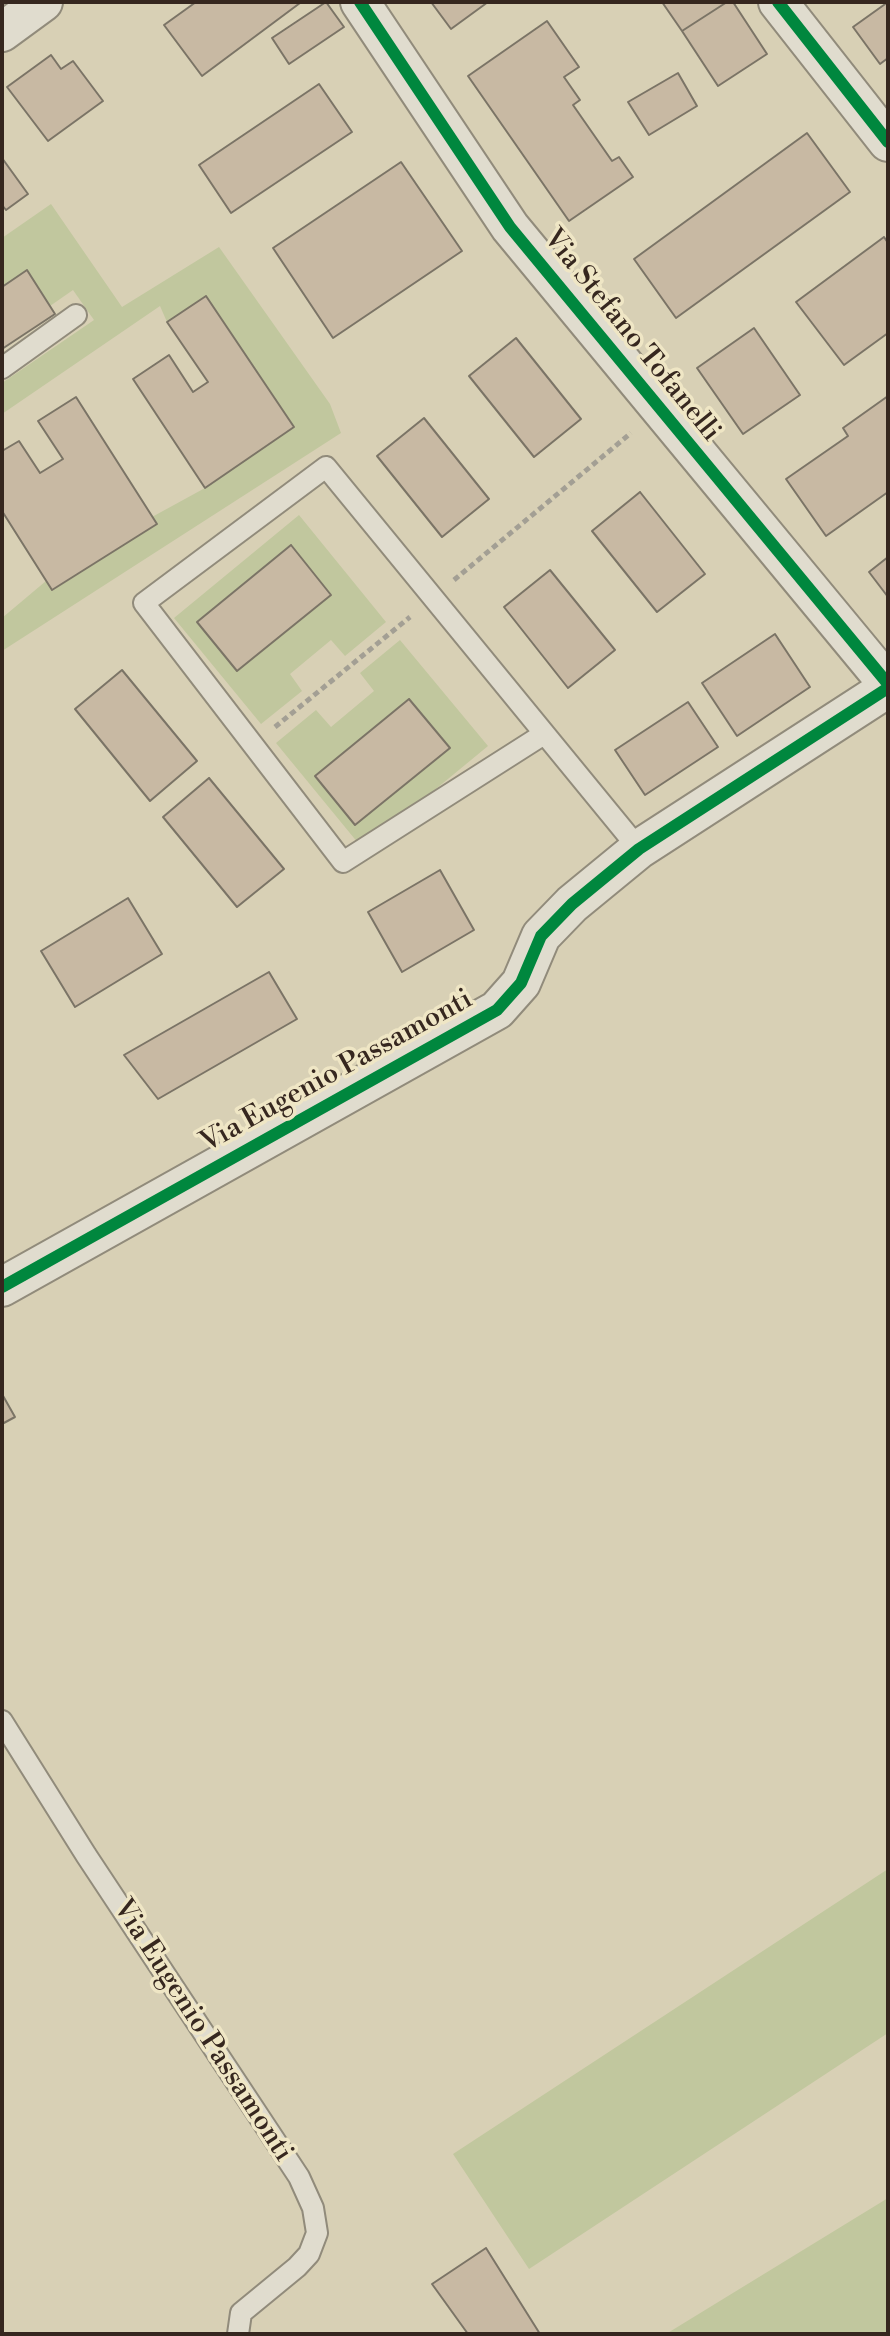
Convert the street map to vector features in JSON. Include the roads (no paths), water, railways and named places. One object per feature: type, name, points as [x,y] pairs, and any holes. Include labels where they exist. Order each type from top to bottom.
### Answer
[{"type":"street","points":[[2,32],[43,2]]},
{"type":"street","name":"Via Stefano Tofanelli","points":[[360,2],[510,227],[888,686]]},
{"type":"street","points":[[778,2],[888,142]]},
{"type":"street","name":"Via Eugenio Passamonti","points":[[2,1287],[497,1010],[521,983],[541,936],[572,904],[639,849],[888,686]]},
{"type":"lane","points":[[2,368],[76,315]]},
{"type":"lane","points":[[544,734],[343,862],[144,603],[326,467],[639,849]]},
{"type":"lane","name":"Via Eugenio Passamonti","points":[[2,1721],[86,1855],[299,2177],[313,2208],[317,2233],[309,2254],[241,2313],[238,2334]]}]
